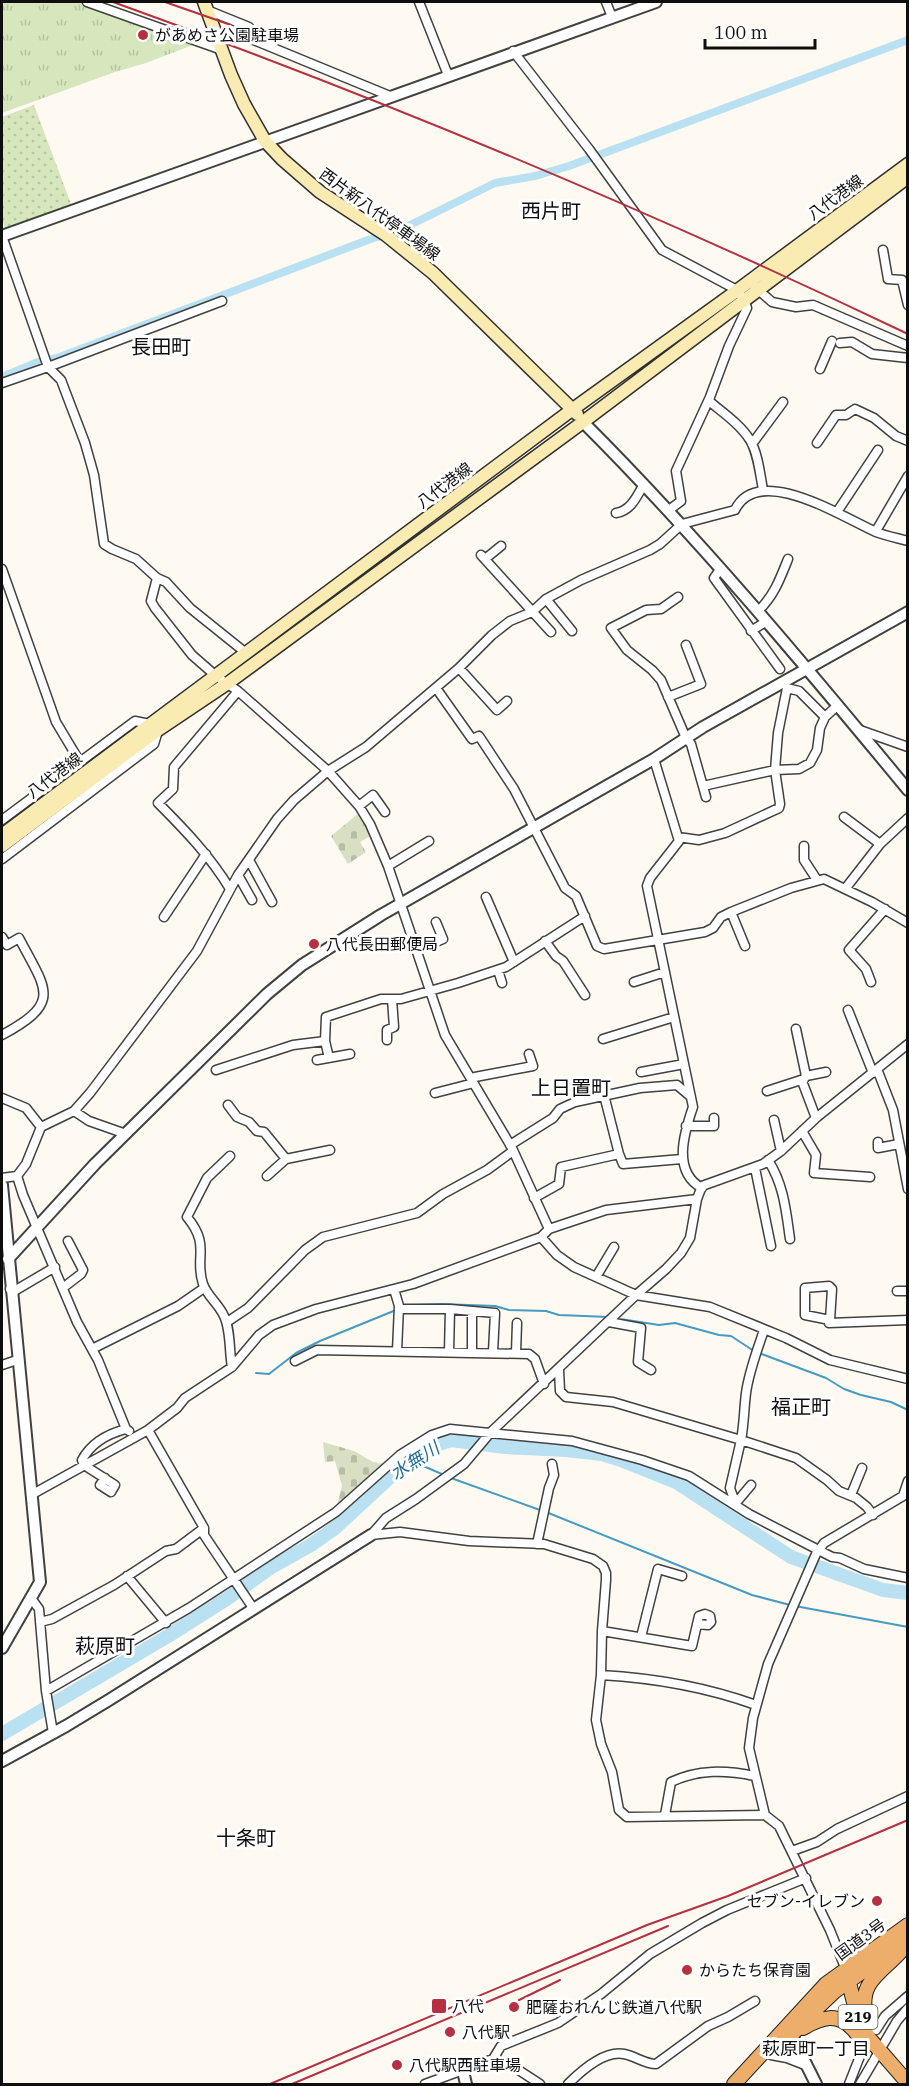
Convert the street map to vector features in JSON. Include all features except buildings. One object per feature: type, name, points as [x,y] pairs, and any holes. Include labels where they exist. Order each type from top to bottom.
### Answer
[{"type":"highway","name":"国道3号","points":[[847,1976],[908,1925]]},
{"type":"highway","name":"国道3号","points":[[744,2085],[771,2055],[826,1984],[847,1976],[908,1941]]},
{"type":"highway","points":[[872,2033],[863,2004],[864,1993],[868,1984],[908,1941]]},
{"type":"highway","name":"219","points":[[847,1976],[858,2018],[872,2033],[882,2054],[908,2083]]},
{"type":"highway","points":[[789,2031],[813,2022],[837,2017],[852,2028],[863,2042],[882,2054]]},
{"type":"highway","name":"国道3号","points":[[734,2085],[789,2031]]},
{"type":"main road","name":"西片新八代停車場線","points":[[206,6],[244,104],[265,141],[320,192],[386,235],[433,273],[573,409],[583,422]]},
{"type":"main road","name":"八代港線","points":[[154,727],[233,687],[583,422],[743,291],[908,164]]},
{"type":"main road","name":"八代港線","points":[[3,839],[154,727],[246,653],[573,409],[743,291],[758,289],[908,177]]},
{"type":"street","points":[[87,2],[222,50]]},
{"type":"street","points":[[419,2],[448,75]]},
{"type":"street","points":[[606,2],[612,17]]},
{"type":"street","points":[[246,653],[190,608],[166,582],[157,578],[136,559],[104,544],[94,475],[85,443],[62,380],[46,362],[2,236],[513,51],[656,2]]},
{"type":"street","points":[[206,6],[249,27],[244,36],[390,96]]},
{"type":"street","points":[[513,51],[590,148],[663,250],[743,291],[747,308],[729,346],[709,401],[676,471],[681,501],[669,510]]},
{"type":"street","points":[[883,250],[888,279],[902,280],[908,305]]},
{"type":"street","points":[[758,289],[772,302],[796,307],[813,305],[908,346]]},
{"type":"street","points":[[2,382],[46,362],[222,301]]},
{"type":"street","points":[[820,369],[836,342],[852,342],[872,354],[908,358]]},
{"type":"street","points":[[709,401],[736,423],[752,444],[763,490]]},
{"type":"street","points":[[752,444],[783,402]]},
{"type":"street","points":[[817,443],[836,415],[846,415],[855,410],[874,418],[896,436],[908,441]]},
{"type":"street","points":[[583,422],[669,510],[759,611],[908,790]]},
{"type":"street","points":[[837,512],[878,450]]},
{"type":"street","points":[[876,531],[908,476]]},
{"type":"street","points":[[616,513],[624,512],[631,506],[644,484]]},
{"type":"street","points":[[2,1178],[16,1176],[26,1164],[41,1127],[74,1111],[90,1093],[197,951],[238,875],[277,819],[294,800],[328,771],[366,747],[510,621],[532,612],[546,599],[593,574],[650,550],[682,524],[735,510],[740,500],[752,492],[763,490],[797,496],[876,531],[908,542]]},
{"type":"street","points":[[501,546],[483,557],[551,632]]},
{"type":"street","points":[[759,611],[769,601],[788,559]]},
{"type":"street","points":[[721,568],[714,578],[780,669]]},
{"type":"street","points":[[2,569],[56,722],[80,762]]},
{"type":"street","points":[[157,578],[151,601],[192,655],[233,687],[328,771],[359,806],[370,824],[402,904],[445,1035],[511,1148],[549,1229]]},
{"type":"street","points":[[678,597],[661,609],[646,610],[611,628],[627,651],[656,675],[691,744],[706,797]]},
{"type":"street","points":[[546,599],[572,631]]},
{"type":"street","points":[[8,1258],[95,1164],[284,979],[323,950],[654,759],[686,738],[908,612]]},
{"type":"street","points":[[751,631],[767,621]]},
{"type":"street","points":[[668,697],[701,684],[686,645]]},
{"type":"street","points":[[459,668],[497,710],[507,701]]},
{"type":"street","points":[[230,889],[206,854],[158,803],[173,789],[174,767],[233,687]]},
{"type":"street","points":[[436,688],[472,739],[478,736],[482,741],[514,789],[532,828],[565,888],[576,896],[597,946],[604,949],[705,932],[713,928],[721,917],[731,912],[824,879],[908,923]]},
{"type":"street","points":[[678,837],[699,840],[725,833],[774,812],[780,804],[775,770],[778,733],[787,688],[798,691],[825,717]]},
{"type":"street","points":[[704,786],[775,770],[799,769],[810,763],[817,750],[820,728],[825,717],[838,705]]},
{"type":"street","points":[[2,820],[135,721],[154,727],[154,744],[2,859]]},
{"type":"street","points":[[857,728],[908,747]]},
{"type":"street","points":[[654,759],[679,841],[650,878],[647,886],[693,1107],[686,1126],[682,1159],[694,1184],[702,1188],[755,1168],[768,1160],[908,1044]]},
{"type":"street","points":[[359,806],[374,795],[385,812]]},
{"type":"street","points":[[844,817],[880,844]]},
{"type":"street","points":[[845,889],[880,844],[908,818]]},
{"type":"street","points":[[388,866],[429,841]]},
{"type":"street","points":[[804,846],[804,860],[817,880]]},
{"type":"street","points":[[164,917],[206,854]]},
{"type":"street","points":[[249,860],[272,902]]},
{"type":"street","points":[[238,875],[252,900]]},
{"type":"street","points":[[486,897],[514,962]]},
{"type":"street","points":[[871,982],[866,969],[849,950],[885,909]]},
{"type":"street","points":[[731,912],[746,946]]},
{"type":"street","points":[[329,1058],[326,1017],[381,999],[401,999],[498,970],[585,916]]},
{"type":"street","points":[[417,950],[443,939],[436,922]]},
{"type":"street","points":[[2,1035],[32,1015],[43,1001],[45,994],[42,982],[19,938],[3,944]]},
{"type":"street","points":[[545,941],[556,956],[564,961],[585,995]]},
{"type":"street","points":[[498,970],[502,983]]},
{"type":"street","points":[[634,982],[665,972]]},
{"type":"street","points":[[387,1040],[387,1030],[394,1027],[392,999]]},
{"type":"street","points":[[848,1010],[893,1110],[908,1190]]},
{"type":"street","points":[[603,1040],[674,1017]]},
{"type":"street","points":[[796,1029],[805,1077],[802,1081],[816,1118]]},
{"type":"street","points":[[216,1070],[293,1045],[326,1041]]},
{"type":"street","points":[[317,1060],[350,1054]]},
{"type":"street","points":[[435,1093],[470,1084],[475,1077],[533,1066],[529,1054]]},
{"type":"street","points":[[641,1072],[684,1064]]},
{"type":"street","points":[[767,1091],[782,1084],[826,1072]]},
{"type":"street","points":[[226,1322],[248,1308],[305,1250],[323,1237],[417,1213],[443,1194],[487,1170],[511,1148],[553,1118],[560,1109],[575,1102],[640,1088],[677,1085],[690,1096]]},
{"type":"street","points":[[604,1095],[623,1164],[682,1159]]},
{"type":"street","points":[[2,1098],[26,1108],[41,1127]]},
{"type":"street","points":[[228,1105],[237,1117],[249,1122],[256,1131],[264,1132],[286,1159]]},
{"type":"street","points":[[74,1111],[88,1121],[126,1134]]},
{"type":"street","points":[[686,1126],[714,1126],[714,1118]]},
{"type":"street","points":[[774,1120],[781,1151]]},
{"type":"street","points":[[802,1131],[816,1155],[814,1173],[870,1177]]},
{"type":"street","points":[[878,1142],[878,1148],[899,1144]]},
{"type":"street","points":[[267,1176],[286,1159],[330,1150]]},
{"type":"street","points":[[534,1198],[559,1184],[561,1167],[619,1154]]},
{"type":"street","points":[[230,1156],[207,1178],[187,1217],[196,1227],[201,1242],[204,1288],[223,1313],[226,1322],[232,1367]]},
{"type":"street","points":[[768,1160],[778,1175],[790,1239]]},
{"type":"street","points":[[755,1168],[771,1246]]},
{"type":"street","points":[[16,1176],[77,1322],[92,1348],[126,1429],[137,1436]]},
{"type":"street","points":[[2,1185],[10,1289],[40,1582],[5,1638],[2,1648]]},
{"type":"street","points":[[2,1761],[109,1700],[250,1603],[371,1535],[386,1518],[464,1464],[489,1434],[681,1253],[690,1238],[702,1188]]},
{"type":"street","points":[[31,1495],[148,1430],[177,1408],[185,1398],[232,1367],[259,1335],[273,1325],[316,1309],[394,1289],[476,1262],[541,1236],[549,1229],[606,1210],[698,1199]]},
{"type":"street","points":[[541,1236],[557,1255],[574,1267],[636,1295],[710,1307],[830,1360],[908,1379]]},
{"type":"street","points":[[64,1287],[83,1270],[68,1241]]},
{"type":"street","points":[[596,1277],[614,1246]]},
{"type":"street","points":[[10,1289],[16,1290],[55,1267]]},
{"type":"street","points":[[830,1320],[805,1315],[805,1288],[829,1286],[832,1289],[830,1320],[829,1323],[908,1320]]},
{"type":"street","points":[[92,1348],[178,1306],[204,1288]]},
{"type":"street","points":[[394,1289],[399,1309],[397,1351]]},
{"type":"street","points":[[897,1291],[908,1290]]},
{"type":"street","points":[[399,1309],[450,1309],[495,1313],[493,1352]]},
{"type":"street","points":[[449,1352],[450,1309]]},
{"type":"street","points":[[472,1311],[472,1352]]},
{"type":"street","points":[[609,1322],[641,1328],[638,1362],[651,1370]]},
{"type":"street","points":[[516,1353],[517,1323]]},
{"type":"street","points":[[736,1505],[730,1488],[746,1414],[746,1395],[764,1330]]},
{"type":"street","points":[[295,1361],[317,1350],[529,1354],[535,1359],[544,1384]]},
{"type":"street","points":[[2,1365],[17,1360]]},
{"type":"street","points":[[559,1370],[560,1391],[566,1397],[613,1402],[796,1458],[839,1491],[851,1495],[867,1507],[873,1515]]},
{"type":"street","points":[[105,1478],[84,1465],[82,1460],[93,1445],[113,1432],[126,1429]]},
{"type":"street","points":[[46,1694],[166,1623],[336,1512],[400,1455],[426,1438],[450,1429],[572,1441],[642,1460],[689,1476],[817,1552],[840,1558],[864,1569],[908,1578]]},
{"type":"street","points":[[148,1430],[204,1528],[204,1535],[250,1603]]},
{"type":"street","points":[[537,1544],[554,1475],[552,1464]]},
{"type":"street","points":[[851,1495],[862,1468]]},
{"type":"street","points":[[847,1976],[830,1930],[806,1878],[779,1826],[765,1815],[748,1748],[756,1706],[768,1664],[817,1552],[824,1543],[903,1496],[908,1481]]},
{"type":"street","points":[[736,1505],[751,1485]]},
{"type":"street","points":[[40,1622],[52,1619],[166,1551],[176,1549],[204,1528]]},
{"type":"street","points":[[371,1535],[400,1532],[469,1541],[537,1544],[593,1559],[603,1566],[606,1580],[602,1631],[602,1676],[596,1720],[597,1731],[612,1772],[619,1810],[627,1817],[765,1815]]},
{"type":"street","points":[[641,1637],[658,1569],[682,1576]]},
{"type":"street","points":[[127,1576],[166,1623]]},
{"type":"street","points":[[32,1598],[39,1609],[46,1694],[53,1733]]},
{"type":"street","points":[[602,1631],[692,1646],[697,1624]]},
{"type":"street","points":[[602,1676],[667,1682],[720,1693],[756,1706]]},
{"type":"street","points":[[664,1815],[671,1782],[686,1775],[709,1771],[737,1772],[755,1776]]},
{"type":"street","points":[[792,1851],[817,1842],[837,1829],[908,1796]]},
{"type":"street","points":[[425,2085],[493,2059],[501,2046],[558,2023],[601,1994],[650,1954],[678,1936],[727,1910],[806,1878]]},
{"type":"street","points":[[872,2033],[885,2016],[908,1996]]},
{"type":"street","points":[[568,2085],[592,2064],[609,2055],[626,2054],[650,2064],[656,2064],[708,2026],[755,2001]]},
{"type":"street","points":[[861,2085],[908,2008]]},
{"type":"street","points":[[789,2031],[816,2085]]},
{"type":"street","points":[[849,2085],[862,2051]]},
{"type":"street","points":[[771,2055],[806,2065]]},
{"type":"street","points":[[493,2059],[514,2067],[540,2085]]},
{"type":"street","points":[[463,2072],[466,2085]]},
{"type":"green space","points":[[2,2],[82,2],[125,15],[198,43],[2,113]]},
{"type":"green space","points":[[34,105],[71,204],[5,229],[2,219],[2,117]]},
{"type":"green space","points":[[359,813],[372,835],[360,842],[366,852],[348,864],[331,836]]},
{"type":"green space","points":[[323,1442],[354,1451],[373,1462],[384,1464],[336,1510],[342,1486],[335,1461],[325,1462]]},
{"type":"waterway","points":[[2,377],[402,229],[495,183],[535,176],[569,166],[908,40]]},
{"type":"waterway","points":[[412,1305],[495,1306],[509,1310],[546,1311],[559,1315],[609,1317]]},
{"type":"waterway","points":[[256,1373],[269,1374],[296,1353],[396,1310]]},
{"type":"waterway","points":[[614,1318],[659,1325],[675,1323],[731,1336],[754,1351]]},
{"type":"waterway","points":[[759,1353],[826,1378],[844,1389],[891,1402],[908,1410]]},
{"type":"waterway","name":"水無川","points":[[2,1734],[168,1636],[270,1568],[311,1545],[335,1528],[390,1477],[436,1445],[451,1440],[505,1447],[602,1454],[621,1460],[676,1482],[791,1557],[883,1590],[908,1593]]},
{"type":"waterway","points":[[412,1461],[444,1475]]},
{"type":"waterway","points":[[451,1478],[540,1510]]},
{"type":"waterway","points":[[546,1512],[752,1595],[790,1605]]},
{"type":"waterway","points":[[795,1606],[908,1627]]},
{"type":"railway","points":[[113,2],[315,77],[514,158],[712,243],[908,334]]},
{"type":"railway","points":[[165,2],[231,25]]},
{"type":"railway","points":[[270,2084],[647,1925],[728,1896],[908,1820]]},
{"type":"railway","points":[[292,2084],[668,1926]]},
{"type":"railway","points":[[519,2000],[560,1980]]},
{"type":"place","name":"があめさ公園駐車場","points":[[143,35]]},
{"type":"place","name":"八代長田郵便局","points":[[314,944]]},
{"type":"place","name":"セブン-イレブン","points":[[877,1901]]},
{"type":"place","name":"からたち保育園","points":[[687,1970]]},
{"type":"place","name":"八代","points":[[439,2006]]},
{"type":"place","name":"肥薩おれんじ鉄道八代駅","points":[[514,2007]]},
{"type":"place","name":"八代駅","points":[[450,2032]]},
{"type":"place","name":"八代駅西駐車場","points":[[397,2065]]},
{"type":"district","name":"西片町","points":[[551,211]]},
{"type":"district","name":"長田町","points":[[161,347]]},
{"type":"district","name":"上日置町","points":[[571,1088]]},
{"type":"district","name":"福正町","points":[[801,1407]]},
{"type":"district","name":"萩原町","points":[[105,1646]]},
{"type":"district","name":"十条町","points":[[246,1838]]},
{"type":"district","name":"萩原町一丁目","points":[[816,2049]]}]
